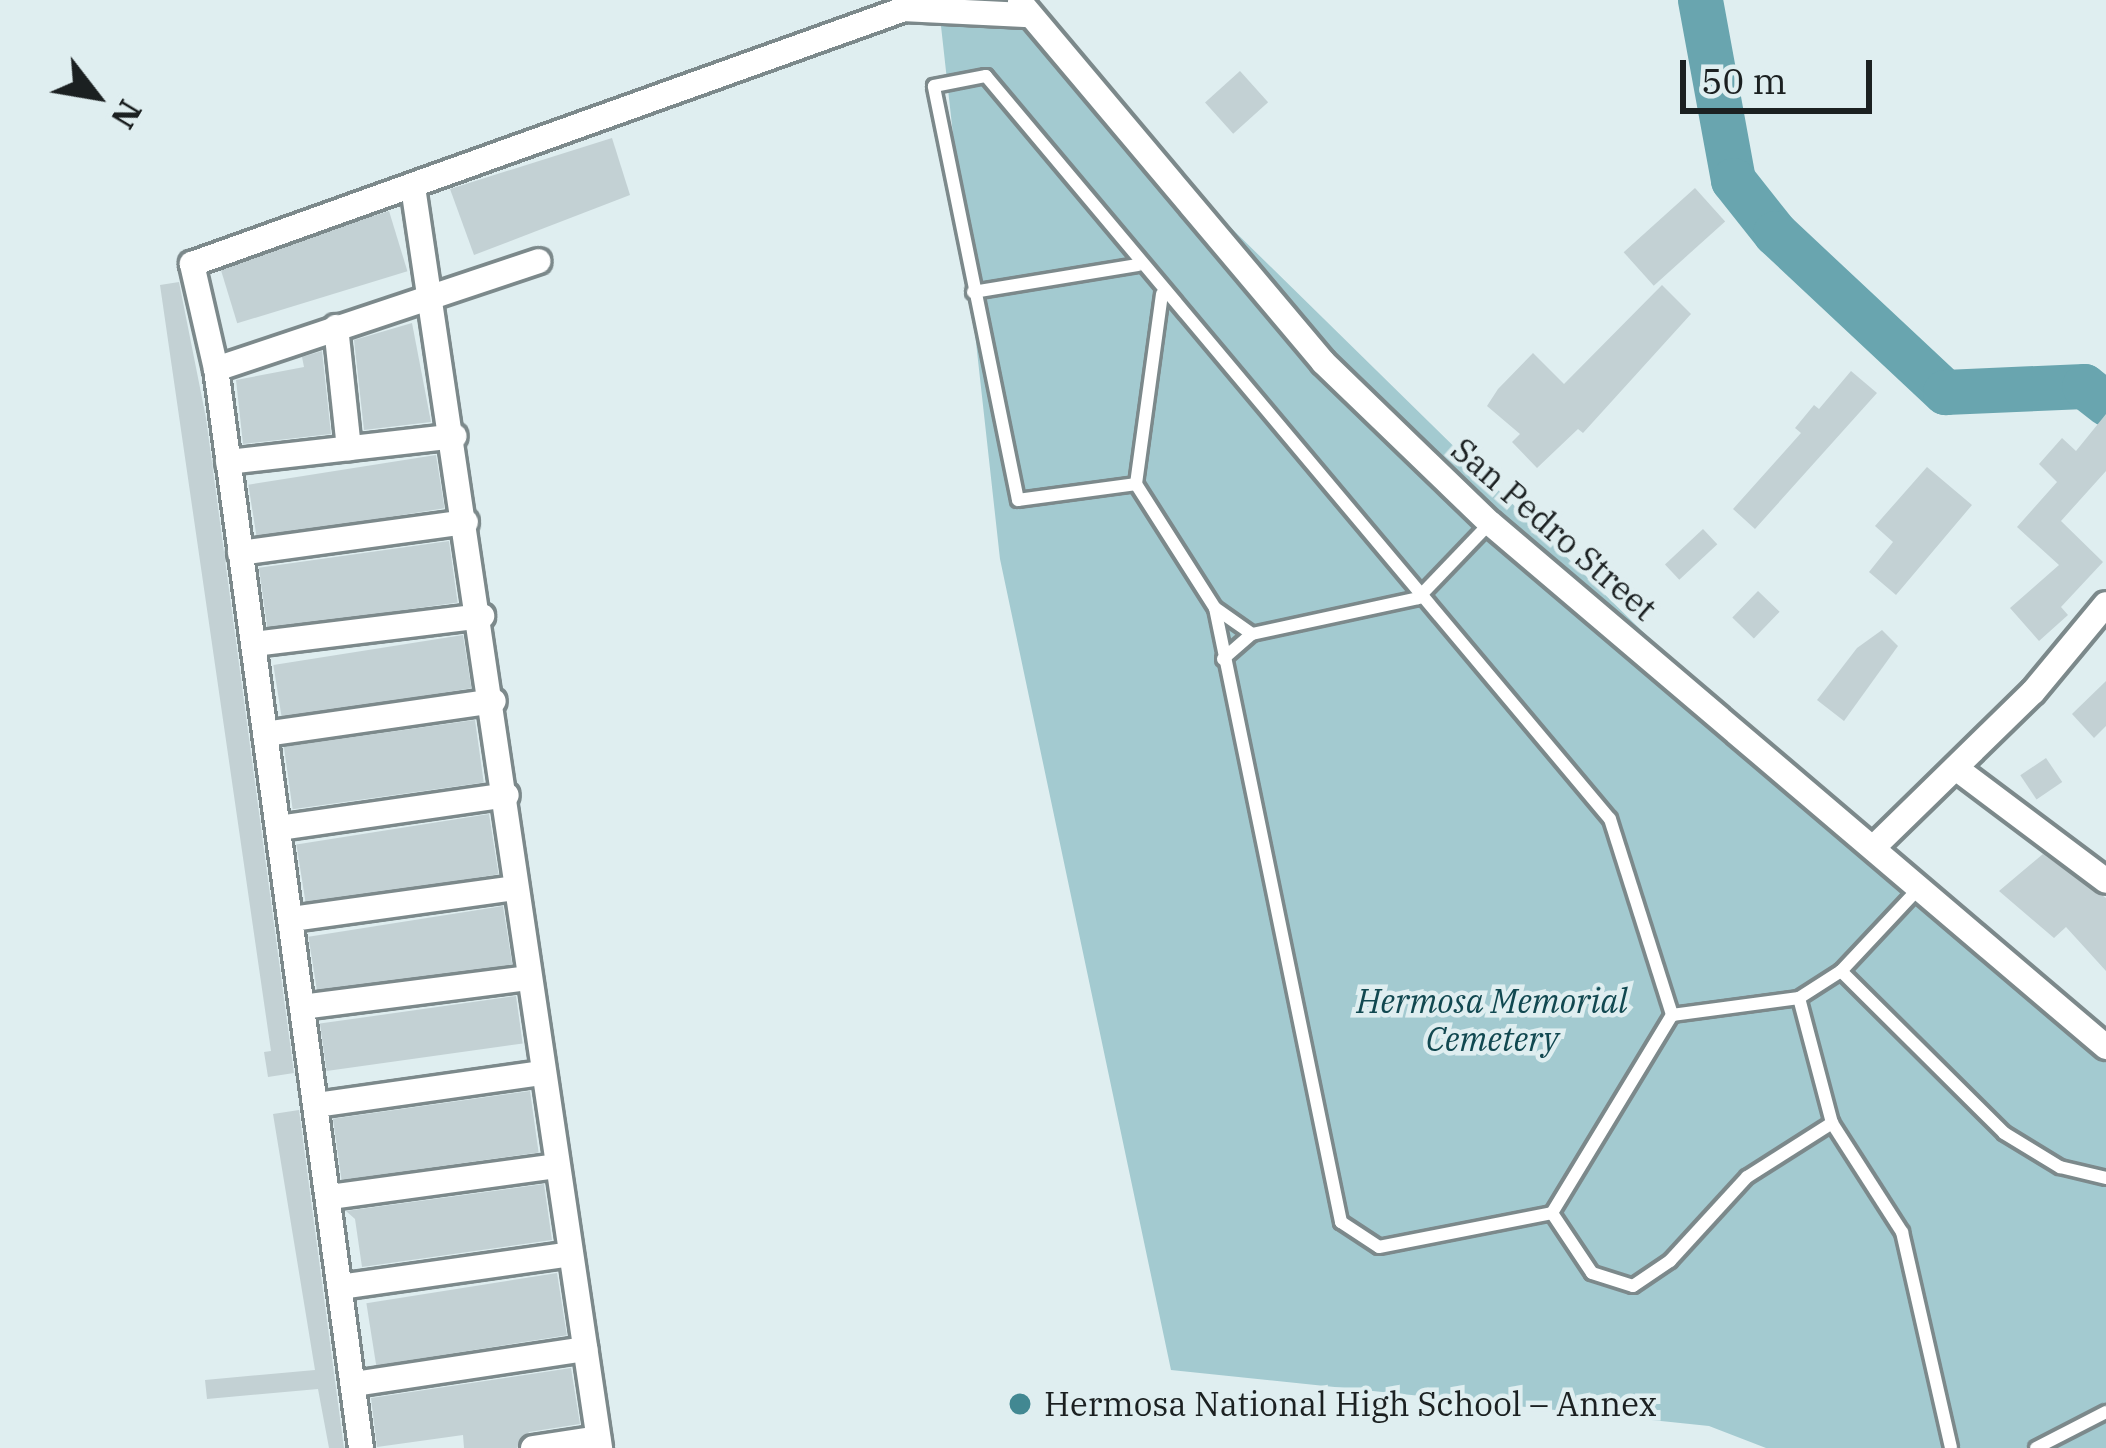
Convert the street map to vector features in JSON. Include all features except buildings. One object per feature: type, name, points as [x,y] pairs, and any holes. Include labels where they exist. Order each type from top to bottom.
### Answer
[{"type":"street","points":[[361,1448],[216,369],[192,264],[904,9],[1023,8]]},
{"type":"street","name":"San Pedro Street","points":[[1023,8],[1323,362],[1490,523],[2106,1047]]},
{"type":"street","points":[[413,187],[435,293],[507,795],[516,888],[599,1443],[533,1448]]},
{"type":"street","points":[[216,369],[538,261]]},
{"type":"street","points":[[336,327],[350,448]]},
{"type":"street","points":[[228,462],[455,436]]},
{"type":"street","points":[[240,553],[466,523]]},
{"type":"street","points":[[1874,848],[1957,770],[2106,604]]},
{"type":"street","points":[[254,644],[482,616]]},
{"type":"street","points":[[265,734],[494,701]]},
{"type":"street","points":[[1957,770],[2106,881]]},
{"type":"street","points":[[279,828],[507,795]]},
{"type":"street","points":[[292,919],[516,888]]},
{"type":"street","points":[[302,1007],[529,978]]},
{"type":"street","points":[[316,1105],[544,1073]]},
{"type":"street","points":[[330,1197],[556,1166]]},
{"type":"street","points":[[340,1287],[571,1254]]},
{"type":"street","points":[[354,1384],[585,1349]]},
{"type":"lane","points":[[1136,484],[1018,500],[934,86],[986,76],[1162,294],[1610,819],[1672,1015],[1552,1214],[1379,1247],[1341,1222],[1215,608]]},
{"type":"lane","points":[[974,292],[1138,265]]},
{"type":"lane","points":[[1162,294],[1136,484],[1215,608],[1252,634]]},
{"type":"lane","points":[[1223,659],[1252,634],[1418,598],[1490,523]]},
{"type":"lane","points":[[1672,1015],[1799,998],[1840,971],[1919,886]]},
{"type":"lane","points":[[1840,971],[2004,1133],[2060,1167],[2106,1178]]},
{"type":"lane","points":[[1799,998],[1832,1123],[1902,1232],[1951,1448]]},
{"type":"lane","points":[[1552,1214],[1592,1273],[1633,1286],[1670,1261],[1747,1177],[1832,1123]]},
{"type":"lane","points":[[2036,1448],[2106,1412]]},
{"type":"green space","name":"Hermosa Memorial Cemetery","points":[[1015,16],[1849,834],[2106,1057],[2106,1448],[1766,1448],[1709,1426],[1171,1370],[1000,559],[940,17]]},
{"type":"waterway","points":[[1700,0],[1733,180],[1775,233],[1945,392],[2084,386],[2106,403]]},
{"type":"place","name":"Hermosa National High School – Annex","points":[[1020,1404]]}]
